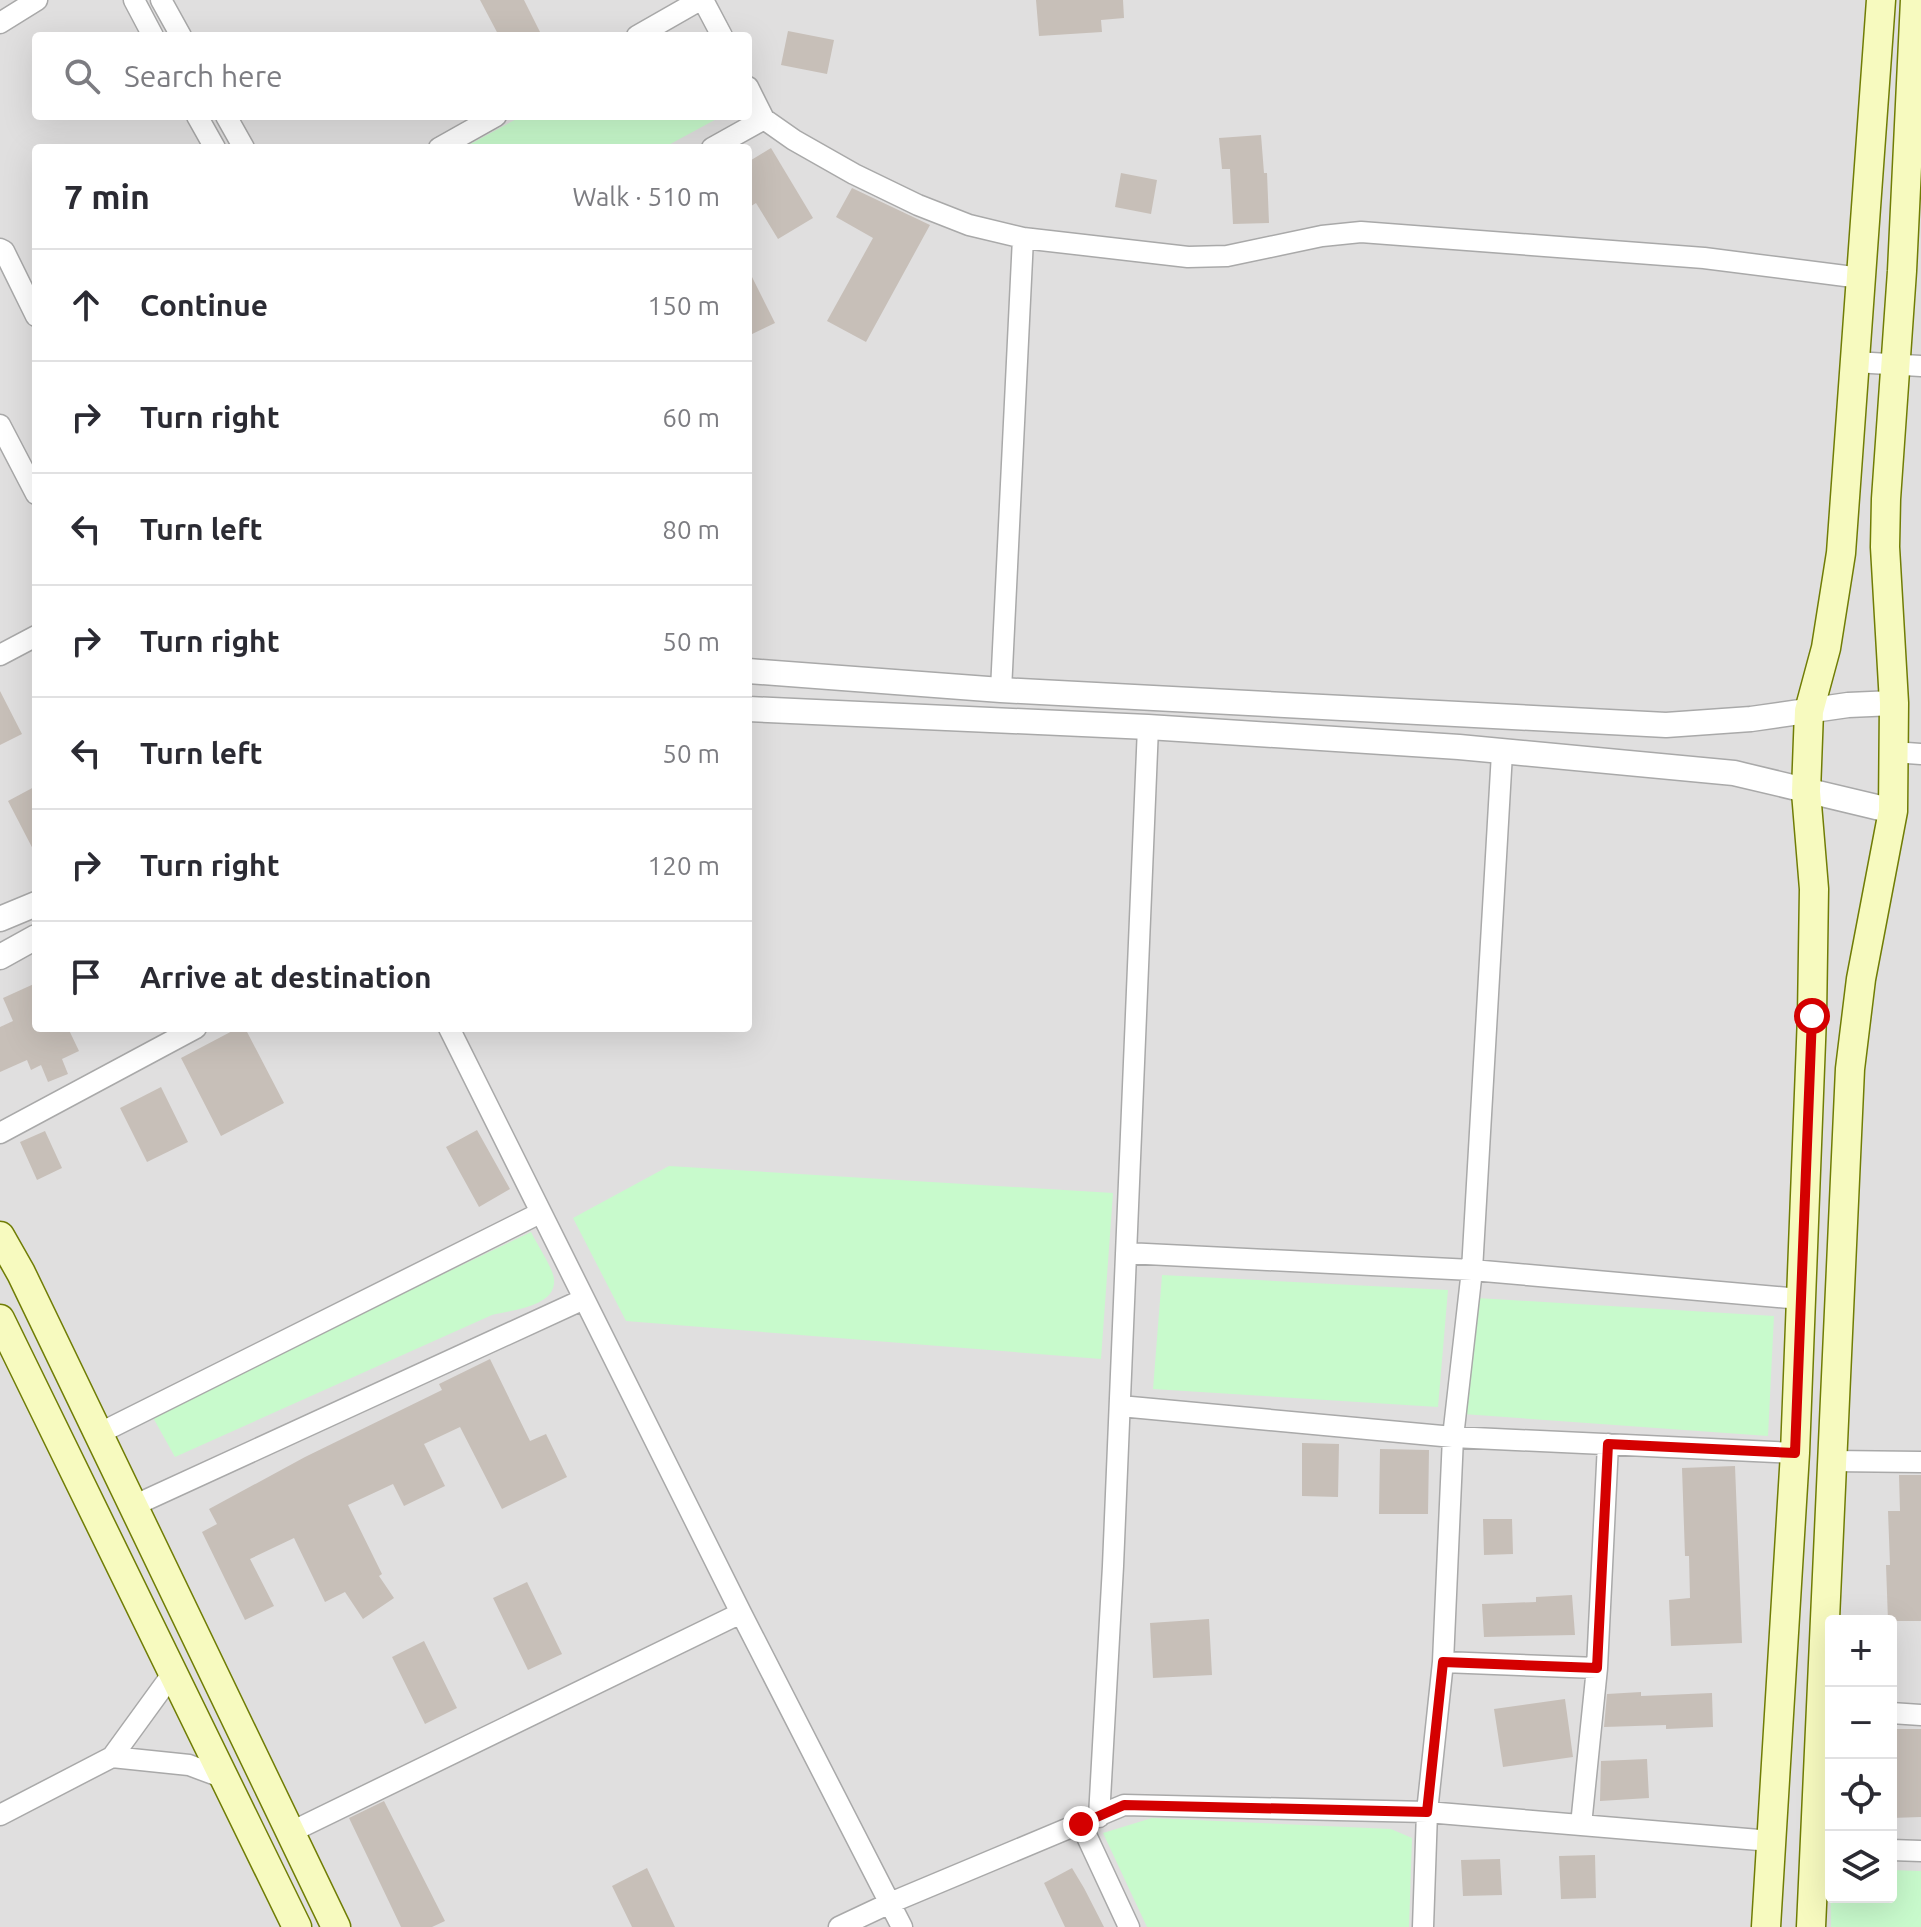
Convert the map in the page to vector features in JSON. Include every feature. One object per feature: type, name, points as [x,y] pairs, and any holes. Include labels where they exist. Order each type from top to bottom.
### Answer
[{"type":"main road","points":[[1766,1927],[1795,1453],[1814,946],[1814,889],[1806,792],[1809,711],[1826,648],[1841,553],[1881,0]]},
{"type":"main road","points":[[1827,1687],[1832,1461],[1850,1069],[1861,979],[1907,753],[1894,703],[1885,535],[1908,366],[1915,0]]},
{"type":"main road","points":[[0,1236],[336,1927]]},
{"type":"main road","points":[[2,1330],[297,1927]]},
{"type":"main road","points":[[1811,1927],[1822,1849],[1825,1743]]},
{"type":"street","points":[[0,23],[37,0]]},
{"type":"street","points":[[134,0],[151,32]]},
{"type":"street","points":[[161,0],[179,32]]},
{"type":"street","points":[[644,32],[702,0],[720,32]]},
{"type":"street","points":[[752,95],[764,119],[854,174],[969,225],[1023,238],[1188,257],[1227,256],[1322,236],[1361,232],[1704,258],[1861,278]]},
{"type":"street","points":[[719,144],[764,119]]},
{"type":"street","points":[[199,120],[213,144]]},
{"type":"street","points":[[228,120],[242,144]]},
{"type":"street","points":[[446,144],[489,120]]},
{"type":"street","points":[[1001,690],[1023,238]]},
{"type":"street","points":[[0,249],[4,251],[32,305]]},
{"type":"street","points":[[1855,362],[1908,366]]},
{"type":"street","points":[[0,425],[32,486]]},
{"type":"street","points":[[0,655],[32,638]]},
{"type":"street","points":[[752,671],[1001,690],[1666,725],[1751,719],[1848,705],[1894,703]]},
{"type":"street","points":[[752,709],[1148,727],[1459,747],[1734,773],[1893,811]]},
{"type":"street","points":[[1129,1927],[1090,1820],[1120,1406],[1148,727]]},
{"type":"street","points":[[1423,1927],[1427,1812],[1443,1662],[1453,1437],[1472,1270],[1502,753]]},
{"type":"street","points":[[0,919],[32,906]]},
{"type":"street","points":[[0,957],[32,939]]},
{"type":"street","points":[[0,1133],[189,1032]]},
{"type":"street","points":[[451,1032],[741,1613],[902,1927]]},
{"type":"street","points":[[98,1434],[540,1213]]},
{"type":"street","points":[[1126,1253],[1472,1270],[1800,1299]]},
{"type":"street","points":[[133,1506],[584,1299]]},
{"type":"street","points":[[1120,1406],[1453,1437],[1795,1453]]},
{"type":"street","points":[[1581,1825],[1597,1668],[1608,1444]]},
{"type":"street","points":[[1832,1461],[1921,1462]]},
{"type":"street","points":[[291,1832],[741,1613]]},
{"type":"street","points":[[1443,1662],[1597,1668]]},
{"type":"street","points":[[0,1815],[112,1757],[173,1673]]},
{"type":"street","points":[[1897,1713],[1921,1715]]},
{"type":"street","points":[[112,1757],[189,1765],[224,1778]]},
{"type":"street","points":[[839,1927],[1124,1805],[1427,1812],[1771,1841]]},
{"type":"street","points":[[1897,1850],[1921,1851]]},
{"type":"shaded area","points":[[0,0],[1921,0],[1921,1927],[0,1927]]},
{"type":"green space","points":[[515,120],[715,120],[670,144],[470,144]]},
{"type":"green space","points":[[669,1166],[1113,1193],[1101,1359],[626,1321],[573,1218]]},
{"type":"green space","points":[[531,1232],[554,1279],[548,1296],[531,1306],[492,1315],[175,1457],[151,1414]]},
{"type":"green space","points":[[1162,1275],[1448,1290],[1438,1407],[1153,1389]]},
{"type":"green space","points":[[1477,1298],[1774,1316],[1768,1436],[1463,1414]]},
{"type":"green space","points":[[1152,1818],[1391,1829],[1412,1838],[1409,1927],[1147,1927],[1103,1833]]},
{"type":"green space","points":[[1897,1870],[1921,1871],[1921,1927],[1831,1927],[1831,1903],[1897,1903]]},
{"type":"building","points":[[480,0],[524,0],[540,32],[497,32]]},
{"type":"building","points":[[1036,0],[1123,0],[1124,18],[1101,20],[1102,32],[1039,36]]},
{"type":"building","points":[[788,31],[834,40],[827,74],[781,65]]},
{"type":"building","points":[[1261,135],[1264,173],[1267,173],[1269,223],[1233,224],[1230,169],[1222,169],[1219,138]]},
{"type":"building","points":[[771,148],[813,218],[778,239],[756,203],[752,206],[752,160]]},
{"type":"building","points":[[1121,173],[1157,180],[1151,214],[1115,207]]},
{"type":"building","points":[[852,188],[930,225],[866,342],[827,321],[873,238],[836,217]]},
{"type":"building","points":[[752,277],[775,323],[752,334]]},
{"type":"building","points":[[0,691],[22,734],[0,745]]},
{"type":"building","points":[[32,788],[32,847],[8,801]]},
{"type":"building","points":[[32,985],[32,1032],[70,1032],[79,1051],[62,1059],[68,1074],[48,1082],[41,1065],[31,1070],[27,1060],[0,1072],[0,1027],[13,1021],[3,998]]},
{"type":"building","points":[[230,1032],[247,1032],[284,1103],[221,1136],[181,1058]]},
{"type":"building","points":[[161,1087],[188,1142],[147,1162],[120,1108]]},
{"type":"building","points":[[477,1130],[510,1189],[479,1207],[446,1147]]},
{"type":"building","points":[[45,1131],[62,1168],[37,1180],[20,1142]]},
{"type":"building","points":[[490,1359],[530,1441],[546,1434],[567,1477],[502,1509],[460,1427],[424,1444],[445,1486],[404,1506],[393,1484],[348,1505],[382,1574],[379,1576],[394,1598],[363,1619],[345,1592],[325,1602],[294,1538],[250,1559],[274,1606],[245,1620],[202,1532],[217,1524],[209,1509],[305,1457],[442,1390],[439,1384]]},
{"type":"building","points":[[1302,1443],[1339,1444],[1338,1497],[1302,1496]]},
{"type":"building","points":[[1380,1449],[1429,1450],[1428,1514],[1379,1514]]},
{"type":"building","points":[[1735,1466],[1742,1643],[1671,1646],[1669,1600],[1690,1598],[1689,1556],[1685,1556],[1682,1468]]},
{"type":"building","points":[[1899,1475],[1921,1475],[1921,1621],[1897,1621],[1897,1615],[1888,1615],[1888,1511],[1900,1511]]},
{"type":"building","points":[[1483,1519],[1512,1519],[1513,1554],[1484,1555]]},
{"type":"building","points":[[527,1582],[562,1654],[528,1670],[493,1598]]},
{"type":"building","points":[[1572,1595],[1575,1635],[1484,1637],[1482,1604],[1536,1602],[1536,1597]]},
{"type":"building","points":[[1209,1619],[1212,1675],[1153,1678],[1150,1623]]},
{"type":"building","points":[[424,1641],[457,1708],[425,1724],[392,1657]]},
{"type":"building","points":[[1641,1692],[1641,1696],[1712,1693],[1713,1727],[1604,1727],[1607,1694]]},
{"type":"building","points":[[1565,1699],[1573,1757],[1503,1767],[1494,1709]]},
{"type":"building","points":[[1897,1729],[1921,1729],[1921,1817],[1897,1818]]},
{"type":"building","points":[[1647,1759],[1649,1798],[1600,1801],[1601,1761]]},
{"type":"building","points":[[384,1801],[445,1921],[432,1927],[401,1927],[349,1818]]},
{"type":"building","points":[[1595,1855],[1596,1898],[1561,1899],[1559,1856]]},
{"type":"building","points":[[1500,1859],[1502,1895],[1463,1896],[1461,1860]]},
{"type":"building","points":[[647,1868],[675,1927],[632,1927],[612,1886]]},
{"type":"building","points":[[1072,1868],[1104,1927],[1065,1927],[1044,1883]]},
{"type":"route","points":[[1081,1824],[1124,1805],[1427,1812],[1443,1662],[1597,1668],[1608,1444],[1795,1453],[1812,1016]]}]
